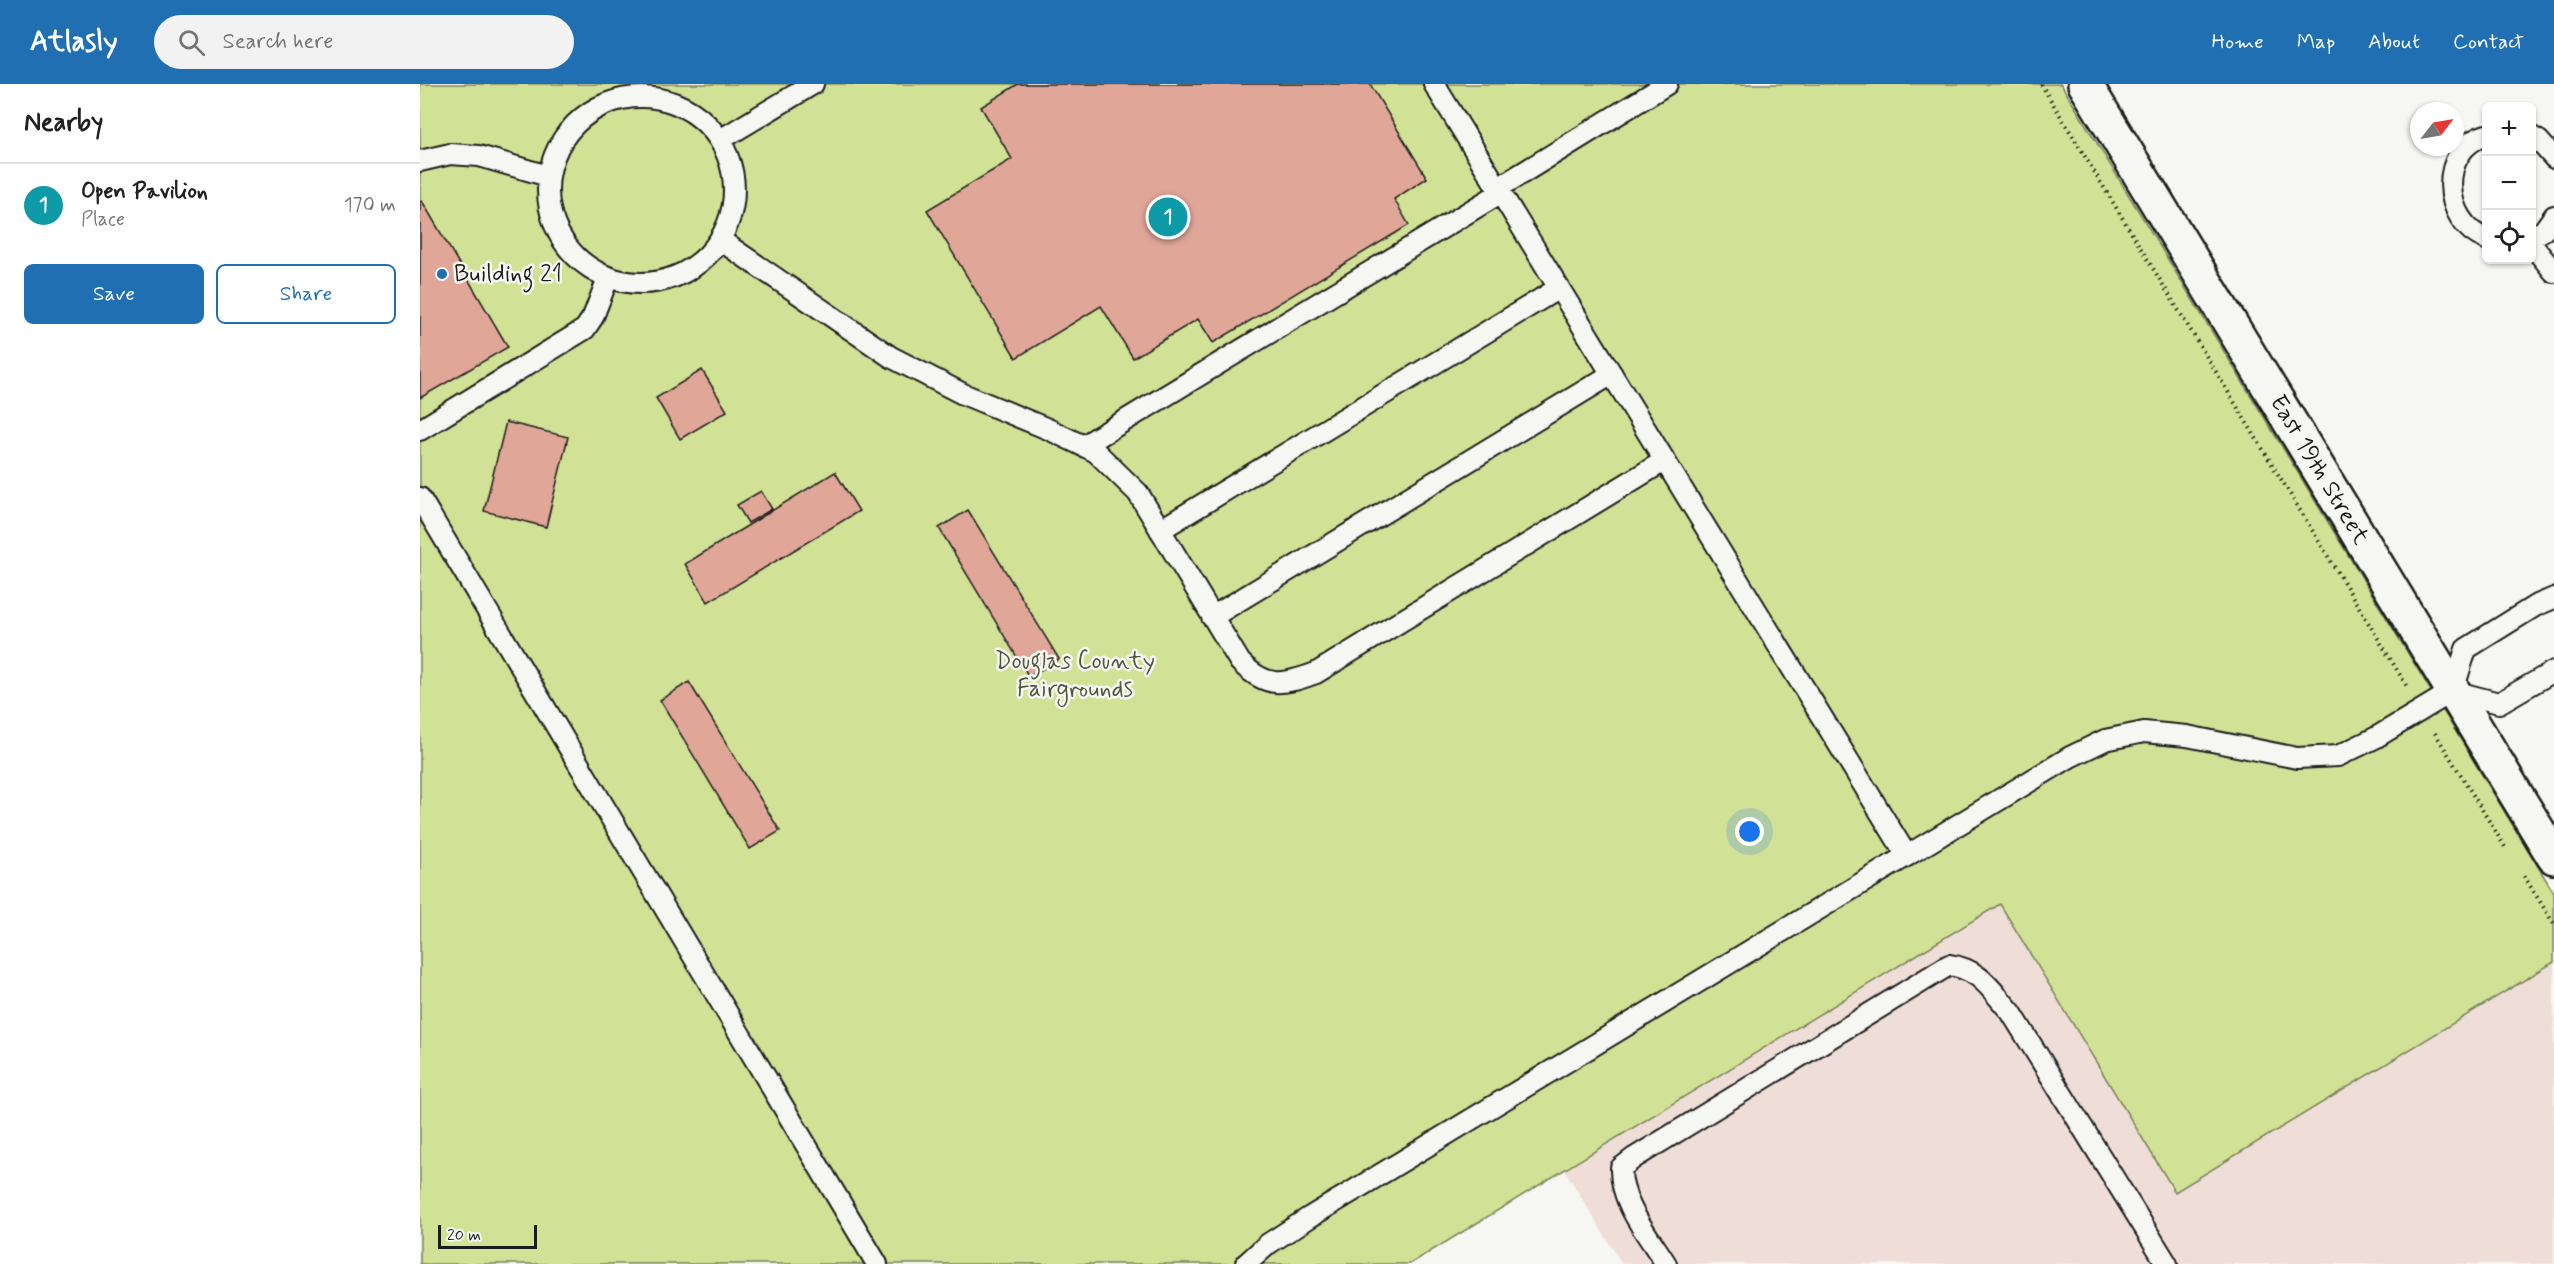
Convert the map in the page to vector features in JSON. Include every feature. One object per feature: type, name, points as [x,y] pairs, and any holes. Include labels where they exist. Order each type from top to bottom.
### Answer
[{"type":"street","name":"East 19th Street","points":[[2085,84],[2554,857]]},
{"type":"lane","points":[[720,140],[813,84]]},
{"type":"lane","points":[[1434,84],[1907,856]]},
{"type":"lane","points":[[1083,446],[1499,191],[1667,84]]},
{"type":"lane","points":[[630,90],[673,102],[699,117],[720,140],[732,170],[733,201],[728,227],[706,257],[680,274],[650,283],[608,278],[589,268],[566,246],[552,219],[547,190],[548,176],[552,160],[566,134],[587,113],[630,90]]},
{"type":"lane","points":[[2482,138],[2466,147],[2453,167],[2450,187],[2453,206],[2463,223],[2482,237]]},
{"type":"lane","points":[[2536,139],[2554,158]]},
{"type":"lane","points":[[420,161],[450,154],[479,156],[548,176]]},
{"type":"lane","points":[[2536,235],[2544,230],[2554,216]]},
{"type":"lane","points":[[720,240],[891,357],[963,394],[1048,429],[1096,452],[1138,493],[1240,662],[1254,676],[1274,682],[1293,681],[1316,673],[1664,461]]},
{"type":"lane","points":[[2536,250],[2554,272]]},
{"type":"lane","points":[[420,430],[585,329],[593,317],[608,278]]},
{"type":"lane","points":[[1160,530],[1559,288]]},
{"type":"lane","points":[[1212,616],[1612,374]]},
{"type":"lane","points":[[420,498],[877,1264]]},
{"type":"lane","points":[[1246,1264],[1268,1244],[1310,1217],[2070,757],[2105,740],[2144,732],[2187,736],[2297,758],[2338,756],[2375,738],[2453,691],[2466,649],[2535,606],[2554,598]]},
{"type":"lane","points":[[2453,691],[2499,703],[2554,671]]},
{"type":"lane","points":[[1666,1264],[1634,1212],[1620,1182],[1621,1168],[1949,965],[1966,967],[1982,980],[2011,1012],[2167,1264]]},
{"type":"path","points":[[2041,84],[2506,848]]},
{"type":"path","points":[[2518,867],[2554,924]]},
{"type":"shaded area","points":[[2001,904],[2175,1192],[2554,962],[2554,1264],[1622,1264],[1564,1169]]},
{"type":"green space","name":"Douglas County Fairgrounds","points":[[420,84],[2061,84],[2554,893],[2554,962],[2175,1192],[2000,904],[1410,1264],[420,1264]]},
{"type":"building","points":[[1018,84],[1370,84],[1427,178],[1394,199],[1409,225],[1213,343],[1198,319],[1133,358],[1101,306],[1016,358],[927,210],[1012,159],[981,107]]},
{"type":"building","name":"Building 21","points":[[422,201],[508,347],[420,398],[420,202]]},
{"type":"building","points":[[702,370],[727,411],[680,439],[656,398]]},
{"type":"building","points":[[506,422],[568,437],[546,527],[484,511]]},
{"type":"building","points":[[835,472],[859,511],[708,602],[685,564]]},
{"type":"building","points":[[761,491],[772,509],[748,523],[737,505]]},
{"type":"building","points":[[968,510],[1059,659],[1029,677],[939,528]]},
{"type":"building","points":[[689,682],[780,831],[750,849],[660,700]]},
{"type":"place","name":"Open Pavilion","points":[[1168,217]]},
{"type":"place","name":"Building 21","points":[[442,274]]}]
